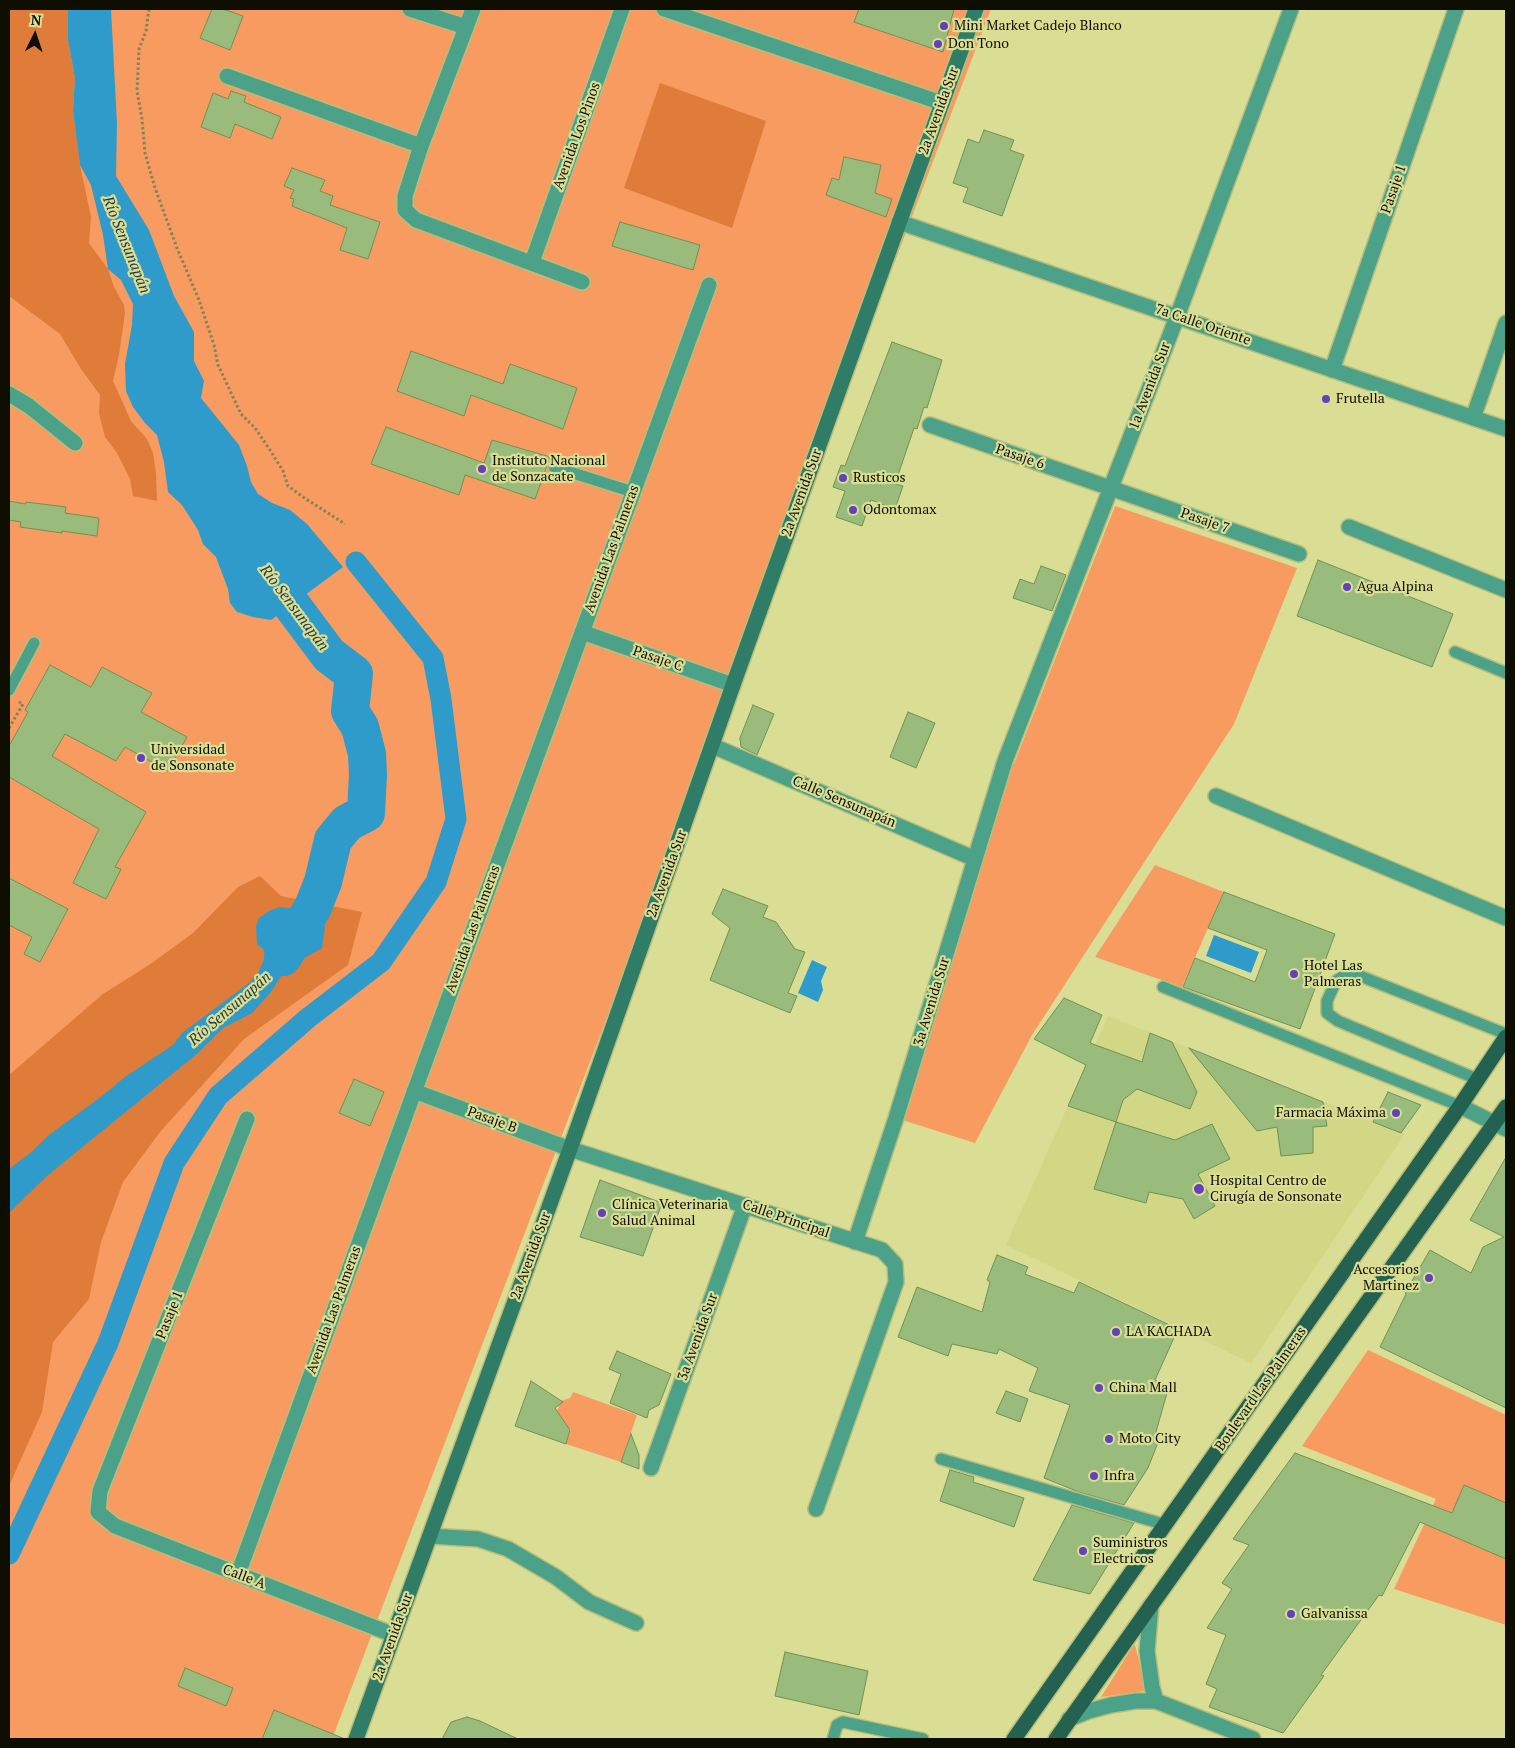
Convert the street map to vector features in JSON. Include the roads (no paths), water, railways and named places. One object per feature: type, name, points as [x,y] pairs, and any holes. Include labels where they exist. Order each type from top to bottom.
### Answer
[{"type":"main road","name":"Boulevard Las Palmeras","points":[[1014,1739],[1460,1106],[1506,1036]]},
{"type":"main road","points":[[1056,1739],[1151,1605],[1501,1126],[1506,1107]]},
{"type":"street","points":[[410,9],[466,27]]},
{"type":"street","points":[[473,9],[421,146],[405,196],[405,210],[416,220],[582,282]]},
{"type":"street","name":"Avenida Los Pinos","points":[[532,262],[622,9]]},
{"type":"street","points":[[664,9],[942,103]]},
{"type":"street","name":"2a Avenida Sur","points":[[356,1739],[570,1149],[976,9]]},
{"type":"street","name":"1a Avenida Sur","points":[[1005,761],[1177,317],[1291,9]]},
{"type":"street","name":"Pasaje 1","points":[[1332,370],[1456,9]]},
{"type":"street","points":[[227,76],[421,146]]},
{"type":"street","name":"7a Calle Oriente","points":[[899,222],[1506,429]]},
{"type":"street","name":"Avenida Las Palmeras","points":[[238,1574],[709,285]]},
{"type":"street","points":[[1473,418],[1506,322]]},
{"type":"street","points":[[9,394],[29,406],[75,443]]},
{"type":"street","name":"Pasaje 6","points":[[930,425],[1110,488]]},
{"type":"street","name":"Pasaje 7","points":[[1110,488],[1300,554]]},
{"type":"street","points":[[1349,527],[1506,590]]},
{"type":"street","name":"Pasaje C","points":[[582,632],[734,685]]},
{"type":"street","name":"Calle Sensunapán","points":[[713,746],[975,859]]},
{"type":"street","name":"3a Avenida Sur","points":[[855,1242],[896,1118],[1005,761]]},
{"type":"street","points":[[1216,796],[1506,918]]},
{"type":"street","name":"Pasaje B","points":[[414,1091],[570,1149]]},
{"type":"street","points":[[1460,1106],[1501,1126]]},
{"type":"street","name":"Pasaje 1","points":[[98,1512],[100,1491],[247,1119]]},
{"type":"street","name":"Calle Principal","points":[[570,1149],[882,1250],[895,1264],[896,1282],[816,1509]]},
{"type":"street","name":"3a Avenida Sur","points":[[652,1468],[745,1205]]},
{"type":"street","name":"Calle A","points":[[98,1512],[115,1526],[394,1635]]},
{"type":"street","points":[[430,1536],[478,1540],[508,1549],[556,1577],[589,1602],[636,1623]]},
{"type":"street","points":[[1151,1605],[1147,1651],[1156,1701]]},
{"type":"street","points":[[1069,1720],[1089,1711],[1111,1705],[1156,1701],[1254,1739]]},
{"type":"lane","points":[[554,467],[633,492]]},
{"type":"lane","points":[[9,690],[34,642]]},
{"type":"lane","points":[[1455,652],[1506,673]]},
{"type":"lane","points":[[1477,1079],[1338,1021],[1327,1013],[1327,1001],[1336,981],[1346,974],[1360,976],[1506,1036]]},
{"type":"lane","points":[[1163,987],[1460,1106]]},
{"type":"lane","points":[[941,1459],[1166,1525]]},
{"type":"lane","points":[[833,1739],[837,1725],[843,1722],[923,1739]]},
{"type":"water","points":[[68,9],[111,9],[117,124],[116,176],[149,230],[174,296],[194,332],[194,361],[204,381],[201,398],[239,445],[251,482],[258,494],[272,503],[290,510],[307,524],[343,567],[271,620],[237,612],[230,603],[228,589],[216,557],[203,544],[198,530],[182,505],[168,492],[164,462],[157,435],[133,407],[126,391],[125,364],[132,325],[133,304],[121,280],[108,269],[103,235],[91,185],[80,165],[73,111],[75,78],[68,40]]},
{"type":"water","points":[[279,907],[299,909],[322,919],[325,927],[322,948],[306,957],[290,962],[271,992],[252,1013],[223,1028],[198,1053],[47,1176],[9,1213],[9,1169],[29,1154],[49,1135],[125,1077],[173,1045],[182,1033],[249,983],[258,973],[266,955],[257,944],[256,926],[259,918]]},
{"type":"water","points":[[1214,935],[1259,952],[1251,973],[1206,956]]},
{"type":"water","points":[[812,960],[827,967],[821,981],[823,990],[818,1002],[798,993]]},
{"type":"waterway","points":[[9,1554],[108,1343],[174,1163],[218,1096],[308,1018],[381,962],[436,882],[456,819],[441,699],[433,658],[356,562]]},
{"type":"waterway","name":"Río Sensunapán","points":[[261,564],[329,655],[354,674],[350,711],[360,727],[367,754],[366,813],[347,823],[333,840],[323,882],[313,907],[283,957]]},
{"type":"place","name":"Mini Market Cadejo Blanco","points":[[944,26]]},
{"type":"place","name":"Don Tono","points":[[938,44]]},
{"type":"place","name":"Frutella","points":[[1326,399]]},
{"type":"place","name":"Instituto Nacional de Sonzacate","points":[[482,469]]},
{"type":"place","name":"Rusticos","points":[[843,478]]},
{"type":"place","name":"Odontomax","points":[[853,510]]},
{"type":"place","name":"Agua Alpina","points":[[1347,587]]},
{"type":"place","name":"Universidad de Sonsonate","points":[[141,758]]},
{"type":"place","name":"Hotel Las Palmeras","points":[[1294,974]]},
{"type":"place","name":"Farmacia Máxima","points":[[1396,1113]]},
{"type":"place","name":"Hospital Centro de Cirugía de Sonsonate","points":[[1199,1189]]},
{"type":"place","name":"Clínica Veterinaria Salud Animal","points":[[602,1213]]},
{"type":"place","name":"Accesorios Martinez","points":[[1429,1278]]},
{"type":"place","name":"LA KACHADA","points":[[1116,1332]]},
{"type":"place","name":"China Mall","points":[[1099,1388]]},
{"type":"place","name":"Moto City","points":[[1109,1439]]},
{"type":"place","name":"Infra","points":[[1094,1476]]},
{"type":"place","name":"Suministros Electricos","points":[[1083,1551]]},
{"type":"place","name":"Galvanissa","points":[[1291,1614]]}]
